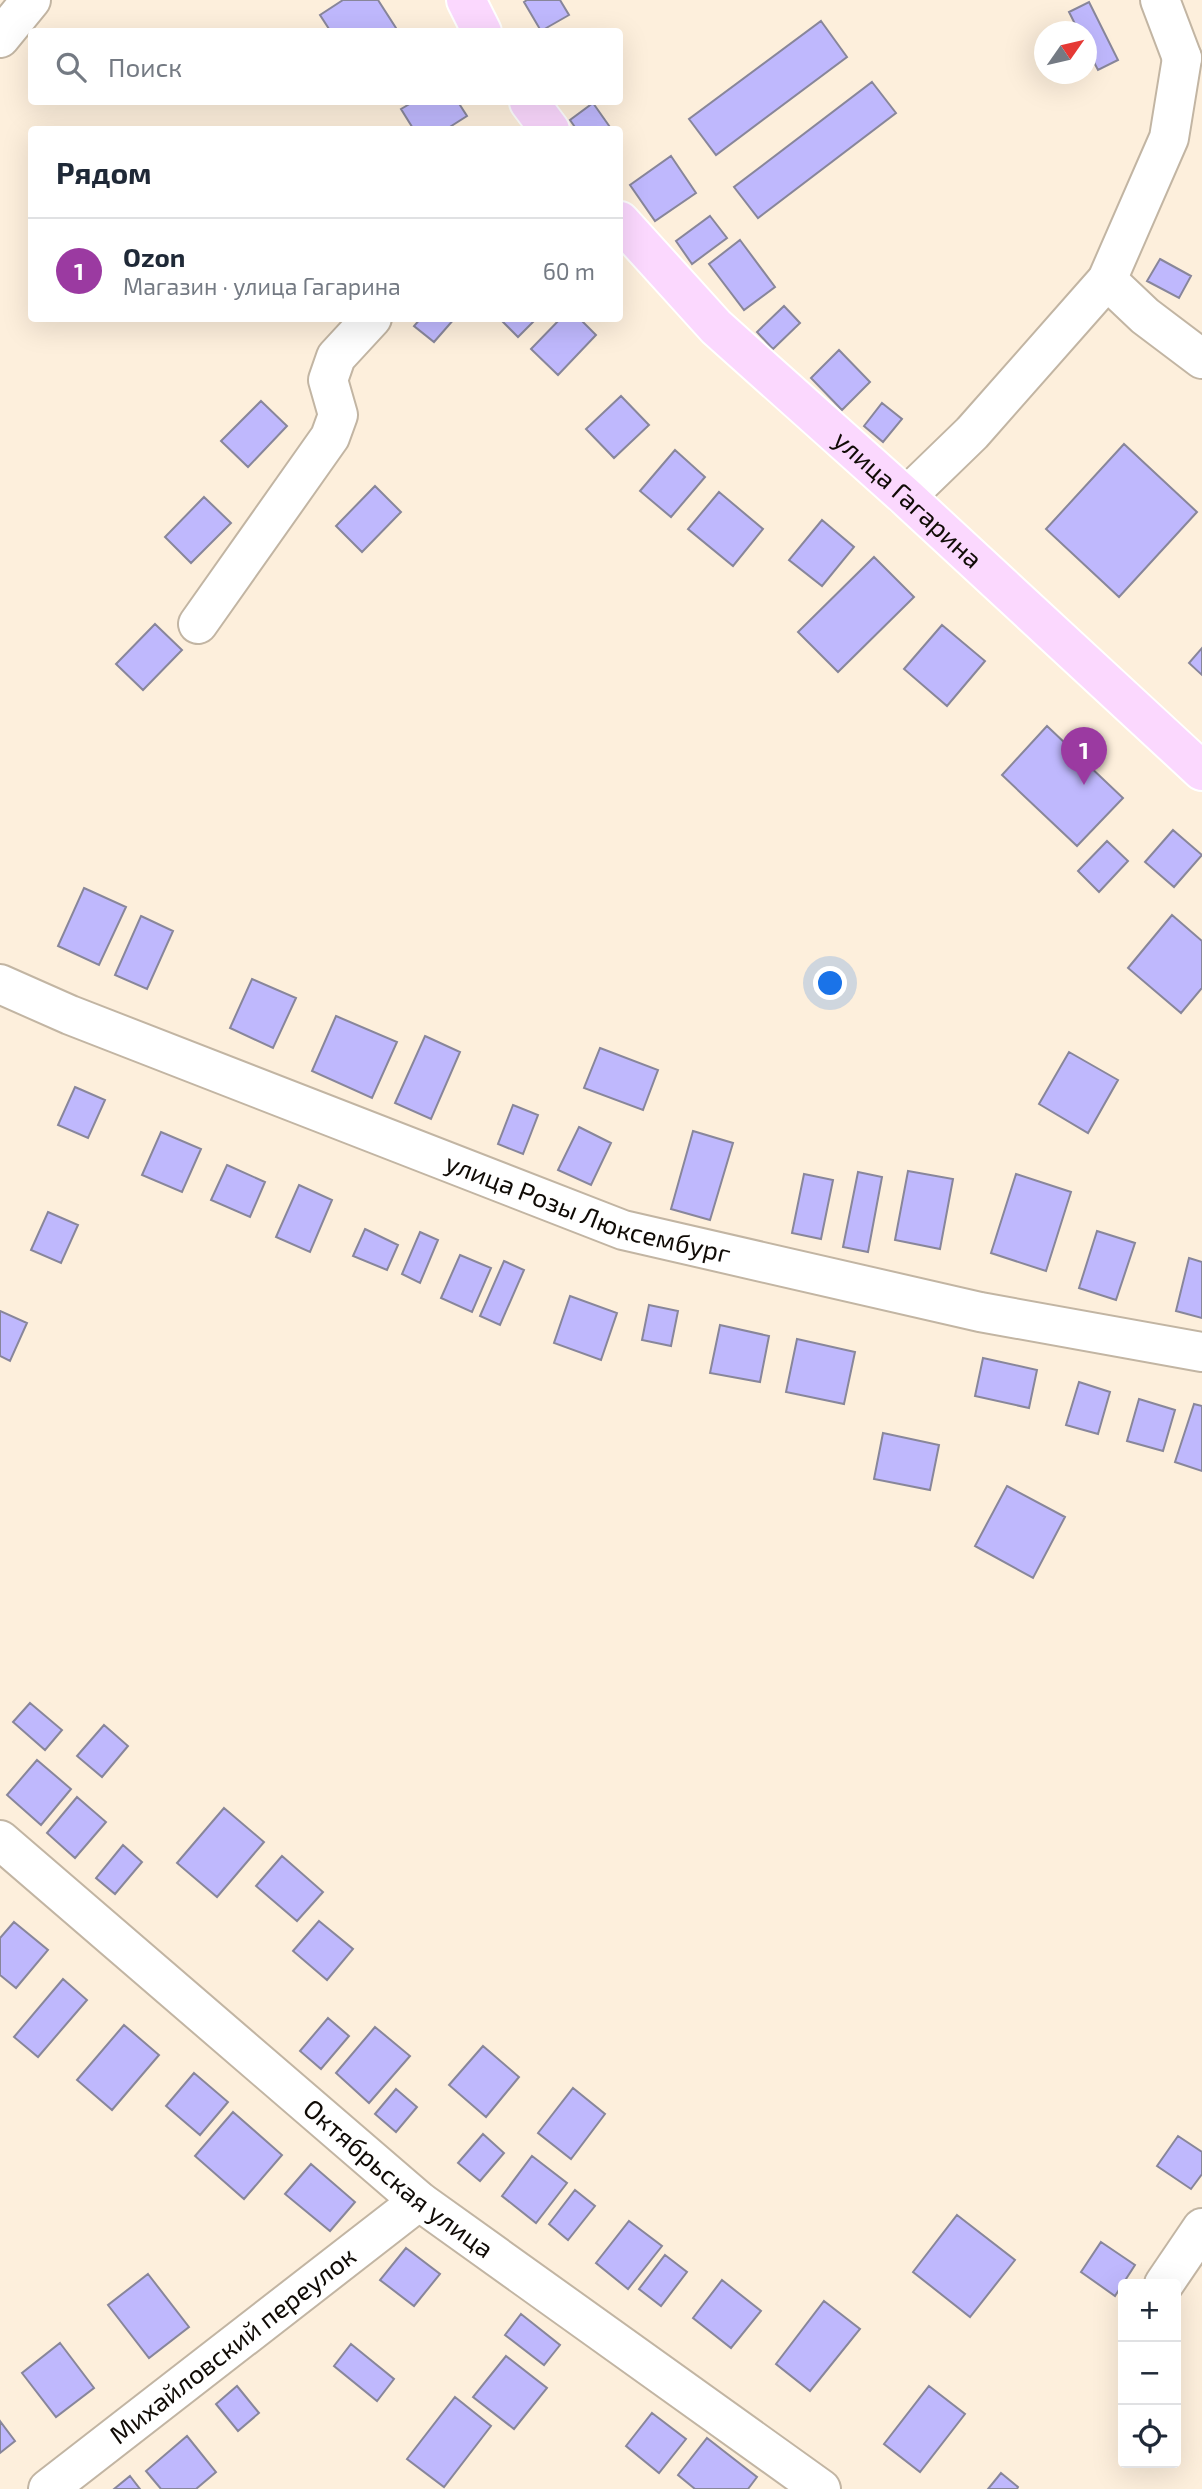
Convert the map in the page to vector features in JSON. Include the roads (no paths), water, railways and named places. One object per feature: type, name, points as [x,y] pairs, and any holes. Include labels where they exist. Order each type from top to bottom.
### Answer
[{"type":"main road","points":[[466,0],[480,28]]},
{"type":"main road","points":[[531,105],[547,126]]},
{"type":"main road","name":"улица Гагарина","points":[[623,224],[716,327],[906,497],[1202,771]]},
{"type":"street","points":[[0,38],[31,0]]},
{"type":"street","points":[[906,497],[972,433],[1107,280],[1169,138],[1192,60],[1160,0]]},
{"type":"street","points":[[1107,280],[1145,316],[1202,359]]},
{"type":"street","points":[[198,624],[330,437],[338,415],[328,380],[336,356],[368,322]]},
{"type":"street","name":"улица Розы Люксембург","points":[[0,984],[83,1020],[623,1230],[980,1312],[1202,1352]]},
{"type":"street","name":"Октябрьская улица","points":[[0,1840],[419,2201],[821,2489]]},
{"type":"street","name":"Михайловский переулок","points":[[48,2489],[419,2201]]},
{"type":"street","points":[[1167,2279],[1202,2228]]},
{"type":"place","name":"Ozon","points":[[1084,785]]}]
